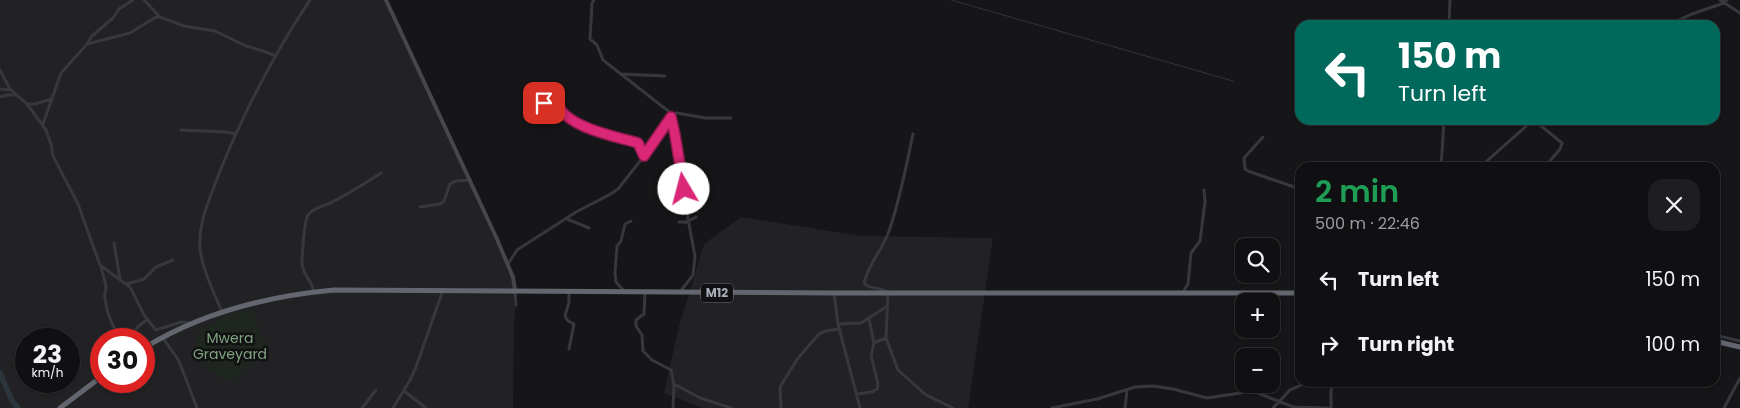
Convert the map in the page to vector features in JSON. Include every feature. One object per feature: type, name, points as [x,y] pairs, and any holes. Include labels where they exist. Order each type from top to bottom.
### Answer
[{"type":"highway","name":"M12","points":[[155,342],[195,323],[259,302],[314,292],[352,289],[834,294],[1295,293]]},
{"type":"highway","points":[[1720,342],[1740,347]]},
{"type":"highway","points":[[60,408],[90,385]]},
{"type":"street","points":[[42,124],[61,73],[92,36],[119,9],[133,0]]},
{"type":"street","points":[[144,0],[160,16],[184,26],[215,31],[246,46],[276,56]]},
{"type":"street","points":[[222,313],[200,249],[200,233],[205,210],[236,134],[289,31],[310,0]]},
{"type":"street","points":[[386,0],[508,264],[513,277],[516,305]]},
{"type":"street","points":[[594,0],[592,3],[590,39],[596,45],[603,60],[672,115],[695,256],[694,275],[680,292]]},
{"type":"street","points":[[1449,20],[1450,0]]},
{"type":"street","points":[[1680,20],[1724,1],[1740,13]]},
{"type":"street","points":[[87,44],[130,33],[160,16]]},
{"type":"street","points":[[0,70],[13,91],[27,104],[42,124],[49,137],[53,156],[78,204],[101,267],[106,287],[105,298],[109,318],[120,334],[124,336],[129,335],[138,324],[148,320]]},
{"type":"street","points":[[621,74],[665,76]]},
{"type":"street","points":[[0,89],[13,91]]},
{"type":"street","points":[[0,97],[7,95],[18,96]]},
{"type":"street","points":[[27,104],[35,104],[51,99]]},
{"type":"street","points":[[544,103],[557,104],[577,125],[638,143],[644,156]]},
{"type":"street","points":[[508,264],[517,250],[618,189],[644,156],[672,115],[677,113],[705,118],[731,118]]},
{"type":"street","points":[[1442,162],[1444,125]]},
{"type":"street","points":[[1486,162],[1528,125]]},
{"type":"street","points":[[1540,125],[1562,143],[1560,149],[1549,162]]},
{"type":"street","points":[[180,130],[236,134]]},
{"type":"street","points":[[913,134],[894,217],[886,240],[869,266],[864,283],[868,287],[881,289],[888,294],[886,338],[896,365],[902,374],[926,394],[953,408]]},
{"type":"street","points":[[1263,137],[1244,158],[1245,168],[1248,171],[1295,187]]},
{"type":"street","points":[[314,292],[302,264],[308,216],[314,210],[347,196],[381,173]]},
{"type":"street","points":[[420,207],[440,204],[445,200],[450,184],[456,181],[470,180]]},
{"type":"street","points":[[1183,293],[1188,284],[1192,253],[1200,241],[1205,202],[1204,190]]},
{"type":"street","points":[[679,222],[688,222],[696,217]]},
{"type":"street","points":[[566,219],[589,228]]},
{"type":"street","points":[[624,292],[616,282],[617,246],[625,224],[631,221]]},
{"type":"street","points":[[114,243],[120,280]]},
{"type":"street","points":[[127,284],[144,279],[159,265],[173,260]]},
{"type":"street","points":[[101,267],[127,284],[134,292],[154,329],[158,330],[181,322],[195,323]]},
{"type":"street","points":[[393,408],[416,367],[443,290]]},
{"type":"street","points":[[569,348],[574,324],[568,321],[565,316],[570,292]]},
{"type":"street","points":[[645,292],[644,314],[638,317],[636,322],[642,335],[643,351],[652,360],[663,364],[671,370],[674,385],[673,408]]},
{"type":"street","points":[[834,294],[838,326],[860,408]]},
{"type":"street","points":[[781,408],[780,387],[812,340],[822,332],[838,326],[861,323],[886,307]]},
{"type":"street","points":[[857,394],[872,392],[877,389],[878,384],[871,355],[874,343],[869,319]]},
{"type":"street","points":[[1720,336],[1740,341]]},
{"type":"street","points":[[163,338],[179,361],[197,408]]},
{"type":"street","points":[[874,343],[886,338]]},
{"type":"street","points":[[1724,408],[1740,378]]},
{"type":"street","points":[[674,385],[700,398],[731,408]]},
{"type":"street","points":[[1052,408],[1079,406],[1143,386],[1165,387],[1207,398],[1247,392],[1258,393],[1293,407],[1329,408],[1332,387]]},
{"type":"street","points":[[1273,408],[1290,390],[1297,387]]},
{"type":"street","points":[[362,408],[376,390]]},
{"type":"street","points":[[1125,408],[1127,390]]},
{"type":"street","points":[[404,391],[426,408]]},
{"type":"shaded area","points":[[0,0],[387,0],[514,283],[514,305],[516,305],[514,322],[513,408],[0,408]]},
{"type":"shaded area","points":[[741,217],[861,236],[993,238],[968,408],[702,408],[664,393],[678,330],[704,244]]},
{"type":"green space","name":"Mwera Graveyard","points":[[254,308],[259,330],[269,350],[233,383],[220,377],[214,371],[209,371],[196,352],[196,337],[199,329],[225,317]]},
{"type":"waterway","points":[[951,0],[1233,81]]},
{"type":"waterway","points":[[0,373],[12,401],[18,408]]},
{"type":"route","points":[[544,103],[557,104],[577,125],[638,143],[644,156],[671,117],[684,189]]}]
